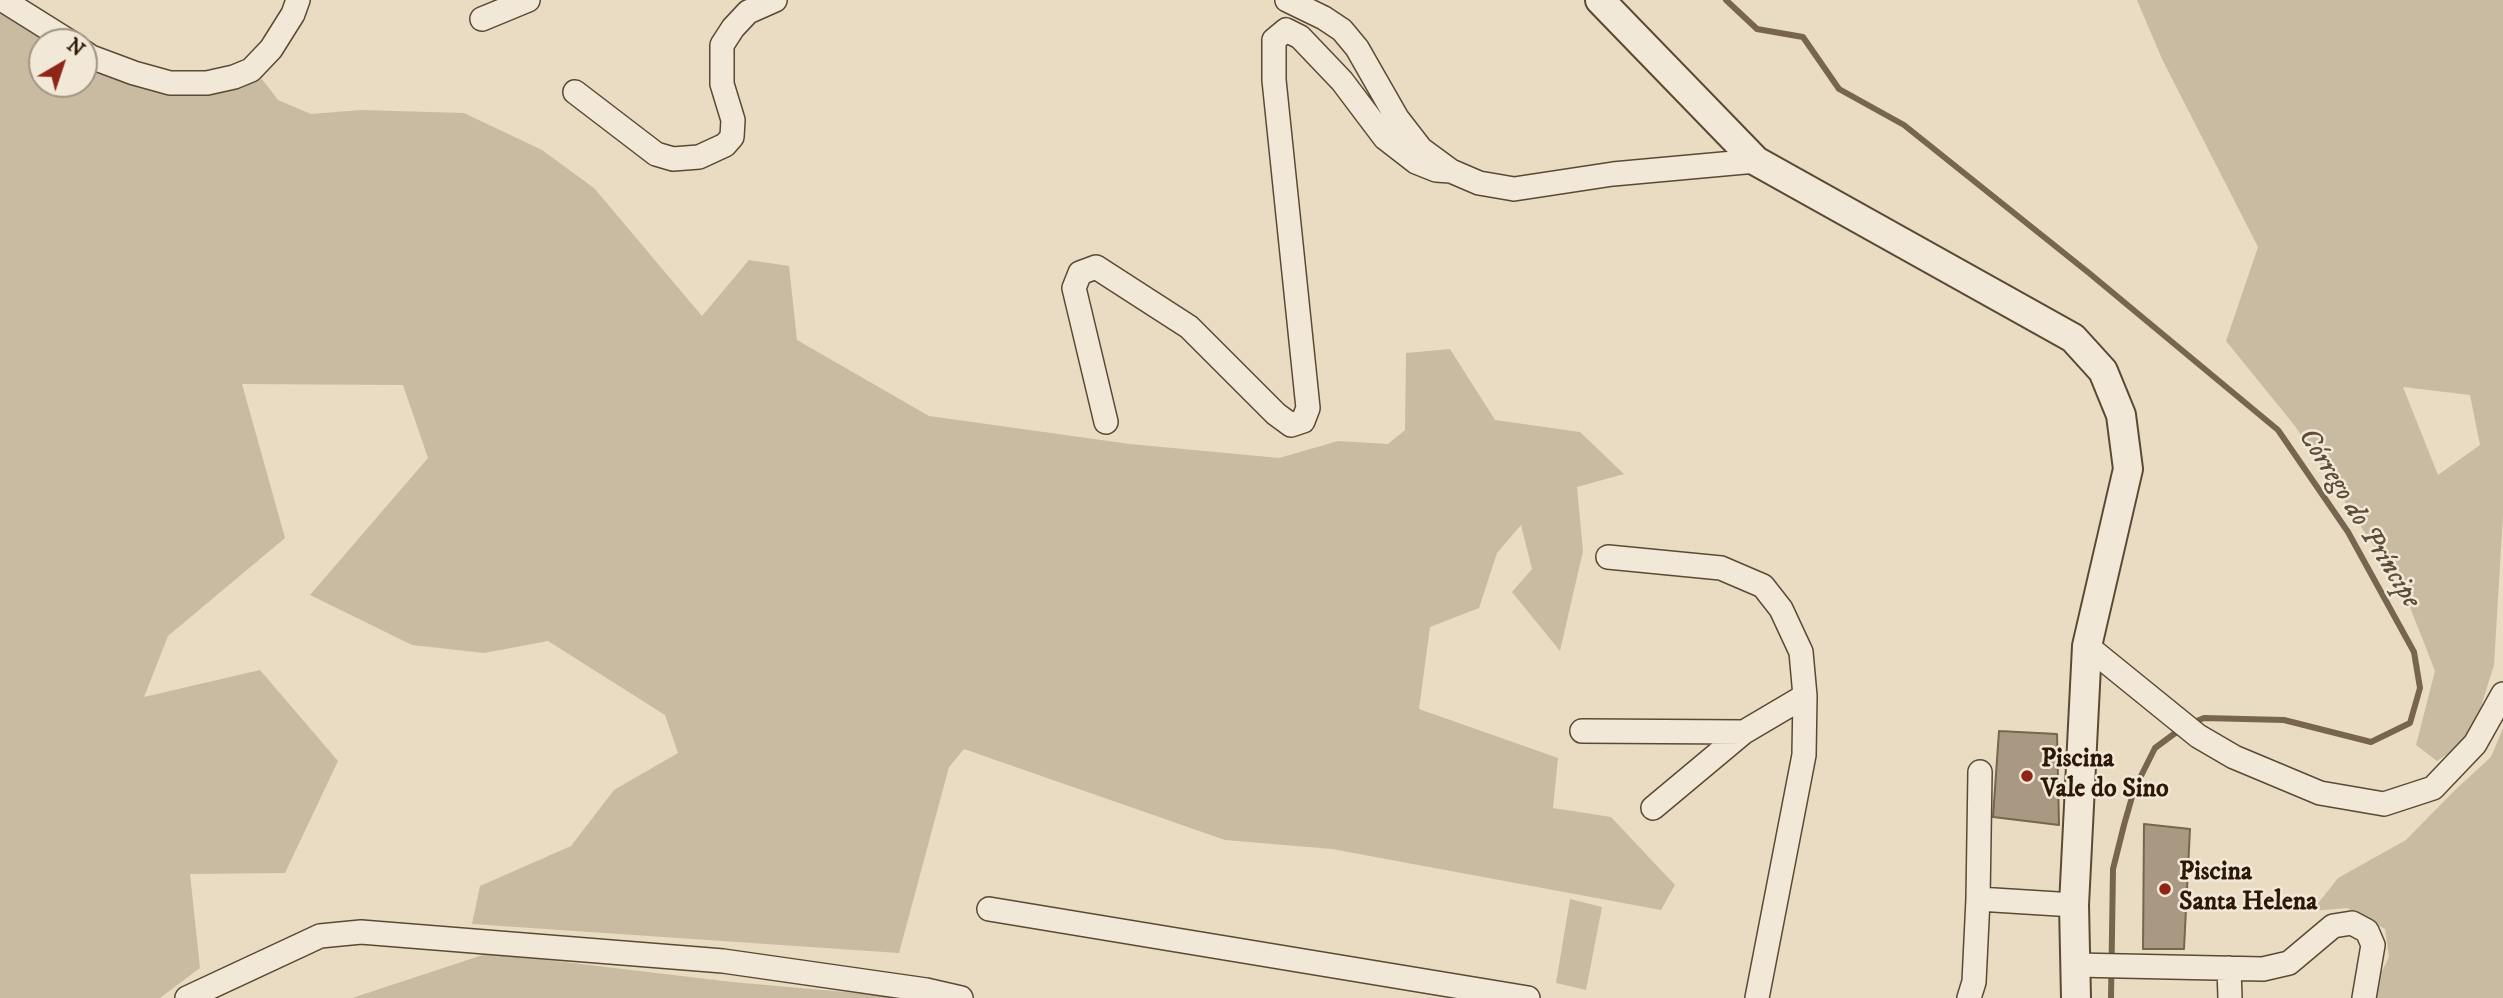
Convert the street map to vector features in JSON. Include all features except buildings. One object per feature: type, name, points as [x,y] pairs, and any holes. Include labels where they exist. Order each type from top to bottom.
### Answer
[{"type":"street","points":[[3,0],[48,28]]},
{"type":"street","points":[[98,59],[170,83],[207,83],[234,77],[251,70],[271,49],[293,14],[298,0]]},
{"type":"street","points":[[482,19],[528,0]]},
{"type":"street","points":[[575,92],[656,154],[673,159],[699,157],[725,145],[732,137],[733,120],[722,85],[722,46],[733,28],[748,12],[775,0]]},
{"type":"street","points":[[1287,0],[1342,30],[1357,48],[1397,118],[1421,149],[1451,171],[1479,183],[1514,189],[1624,173],[1756,161]]},
{"type":"street","points":[[1600,0],[1756,161],[2073,338],[2102,371],[2121,415],[2128,469],[2087,646],[2074,905],[2087,965],[2076,998]]},
{"type":"street","points":[[1106,422],[1074,288],[1080,273],[1096,267],[1189,327],[1276,414],[1291,425],[1303,421],[1308,408],[1274,80],[1274,40],[1286,30],[1300,37],[1342,82],[1385,138],[1416,162],[1436,170],[1451,171]]},
{"type":"street","points":[[1608,558],[1721,568],[1763,586],[1781,609],[1801,652],[1805,696],[1804,755],[1757,998]]},
{"type":"street","points":[[2087,646],[2198,736],[2234,757],[2320,793],[2384,804],[2433,788],[2475,744],[2503,694]]},
{"type":"street","points":[[1653,808],[1744,732],[1805,696]]},
{"type":"street","points":[[1582,731],[1744,732]]},
{"type":"street","points":[[1969,998],[1973,982],[1978,899],[1980,772]]},
{"type":"street","points":[[1978,899],[2074,905]]},
{"type":"street","points":[[989,909],[1528,998]]},
{"type":"street","points":[[2087,965],[2263,969],[2289,963],[2333,926],[2352,923],[2367,931],[2373,945],[2364,998]]},
{"type":"street","points":[[187,998],[320,936],[362,932],[723,961],[926,990],[961,998]]},
{"type":"street","points":[[2229,968],[2230,998]]},
{"type":"shaded area","points":[[2137,0],[2503,0],[2503,516],[2494,665],[2471,738],[2437,761],[2416,745],[2435,671],[2404,592],[2295,426],[2226,341],[2258,247],[2162,59]],"holes":[[[2403,387],[2470,395],[2480,445],[2438,475]]]},
{"type":"shaded area","points":[[0,2],[39,28],[28,28],[28,98],[98,98],[98,65],[208,94],[262,79],[278,100],[311,114],[361,110],[464,113],[542,150],[594,188],[702,316],[749,260],[789,266],[797,340],[929,416],[1130,444],[1279,458],[1338,441],[1388,444],[1405,430],[1406,353],[1450,349],[1495,420],[1580,432],[1624,474],[1577,487],[1583,551],[1560,651],[1512,592],[1532,569],[1521,525],[1497,553],[1479,608],[1430,627],[1419,709],[1558,758],[1553,808],[1611,817],[1675,885],[1661,910],[1332,849],[1225,840],[964,749],[949,767],[899,953],[472,924],[480,886],[571,846],[614,790],[678,753],[665,715],[548,641],[484,653],[412,645],[310,595],[428,458],[403,385],[242,384],[285,538],[168,636],[144,697],[260,670],[338,761],[285,873],[190,874],[200,968],[160,998],[0,998]]},
{"type":"shaded area","points":[[2503,728],[2503,998],[2369,998],[2389,957],[2385,929],[2347,908],[2312,911],[2338,878],[2406,840],[2491,757]]},
{"type":"shaded area","name":"Piscina Vale do Sino","points":[[1999,731],[2057,734],[2059,825],[1993,817]]},
{"type":"shaded area","name":"Piscina Santa Helena","points":[[2144,824],[2190,829],[2184,949],[2143,949]]},
{"type":"shaded area","points":[[1570,899],[1602,907],[1586,990],[1556,983]]},
{"type":"shaded area","points":[[489,953],[732,982],[913,998],[352,998]]},
{"type":"waterway","name":"Córrego do Príncipe","points":[[1726,0],[1757,29],[1803,37],[1839,89],[1904,125],[2089,273],[2278,430],[2348,532],[2414,652],[2420,688],[2410,723],[2371,742],[2284,720],[2204,718],[2192,723]]},
{"type":"waterway","name":"Córrego do Príncipe","points":[[2111,998],[2113,869],[2124,825],[2134,790],[2155,748],[2182,728]]},
{"type":"place","name":"Piscina Vale do Sino","points":[[2027,776]]},
{"type":"place","name":"Piscina Santa Helena","points":[[2165,889]]}]
